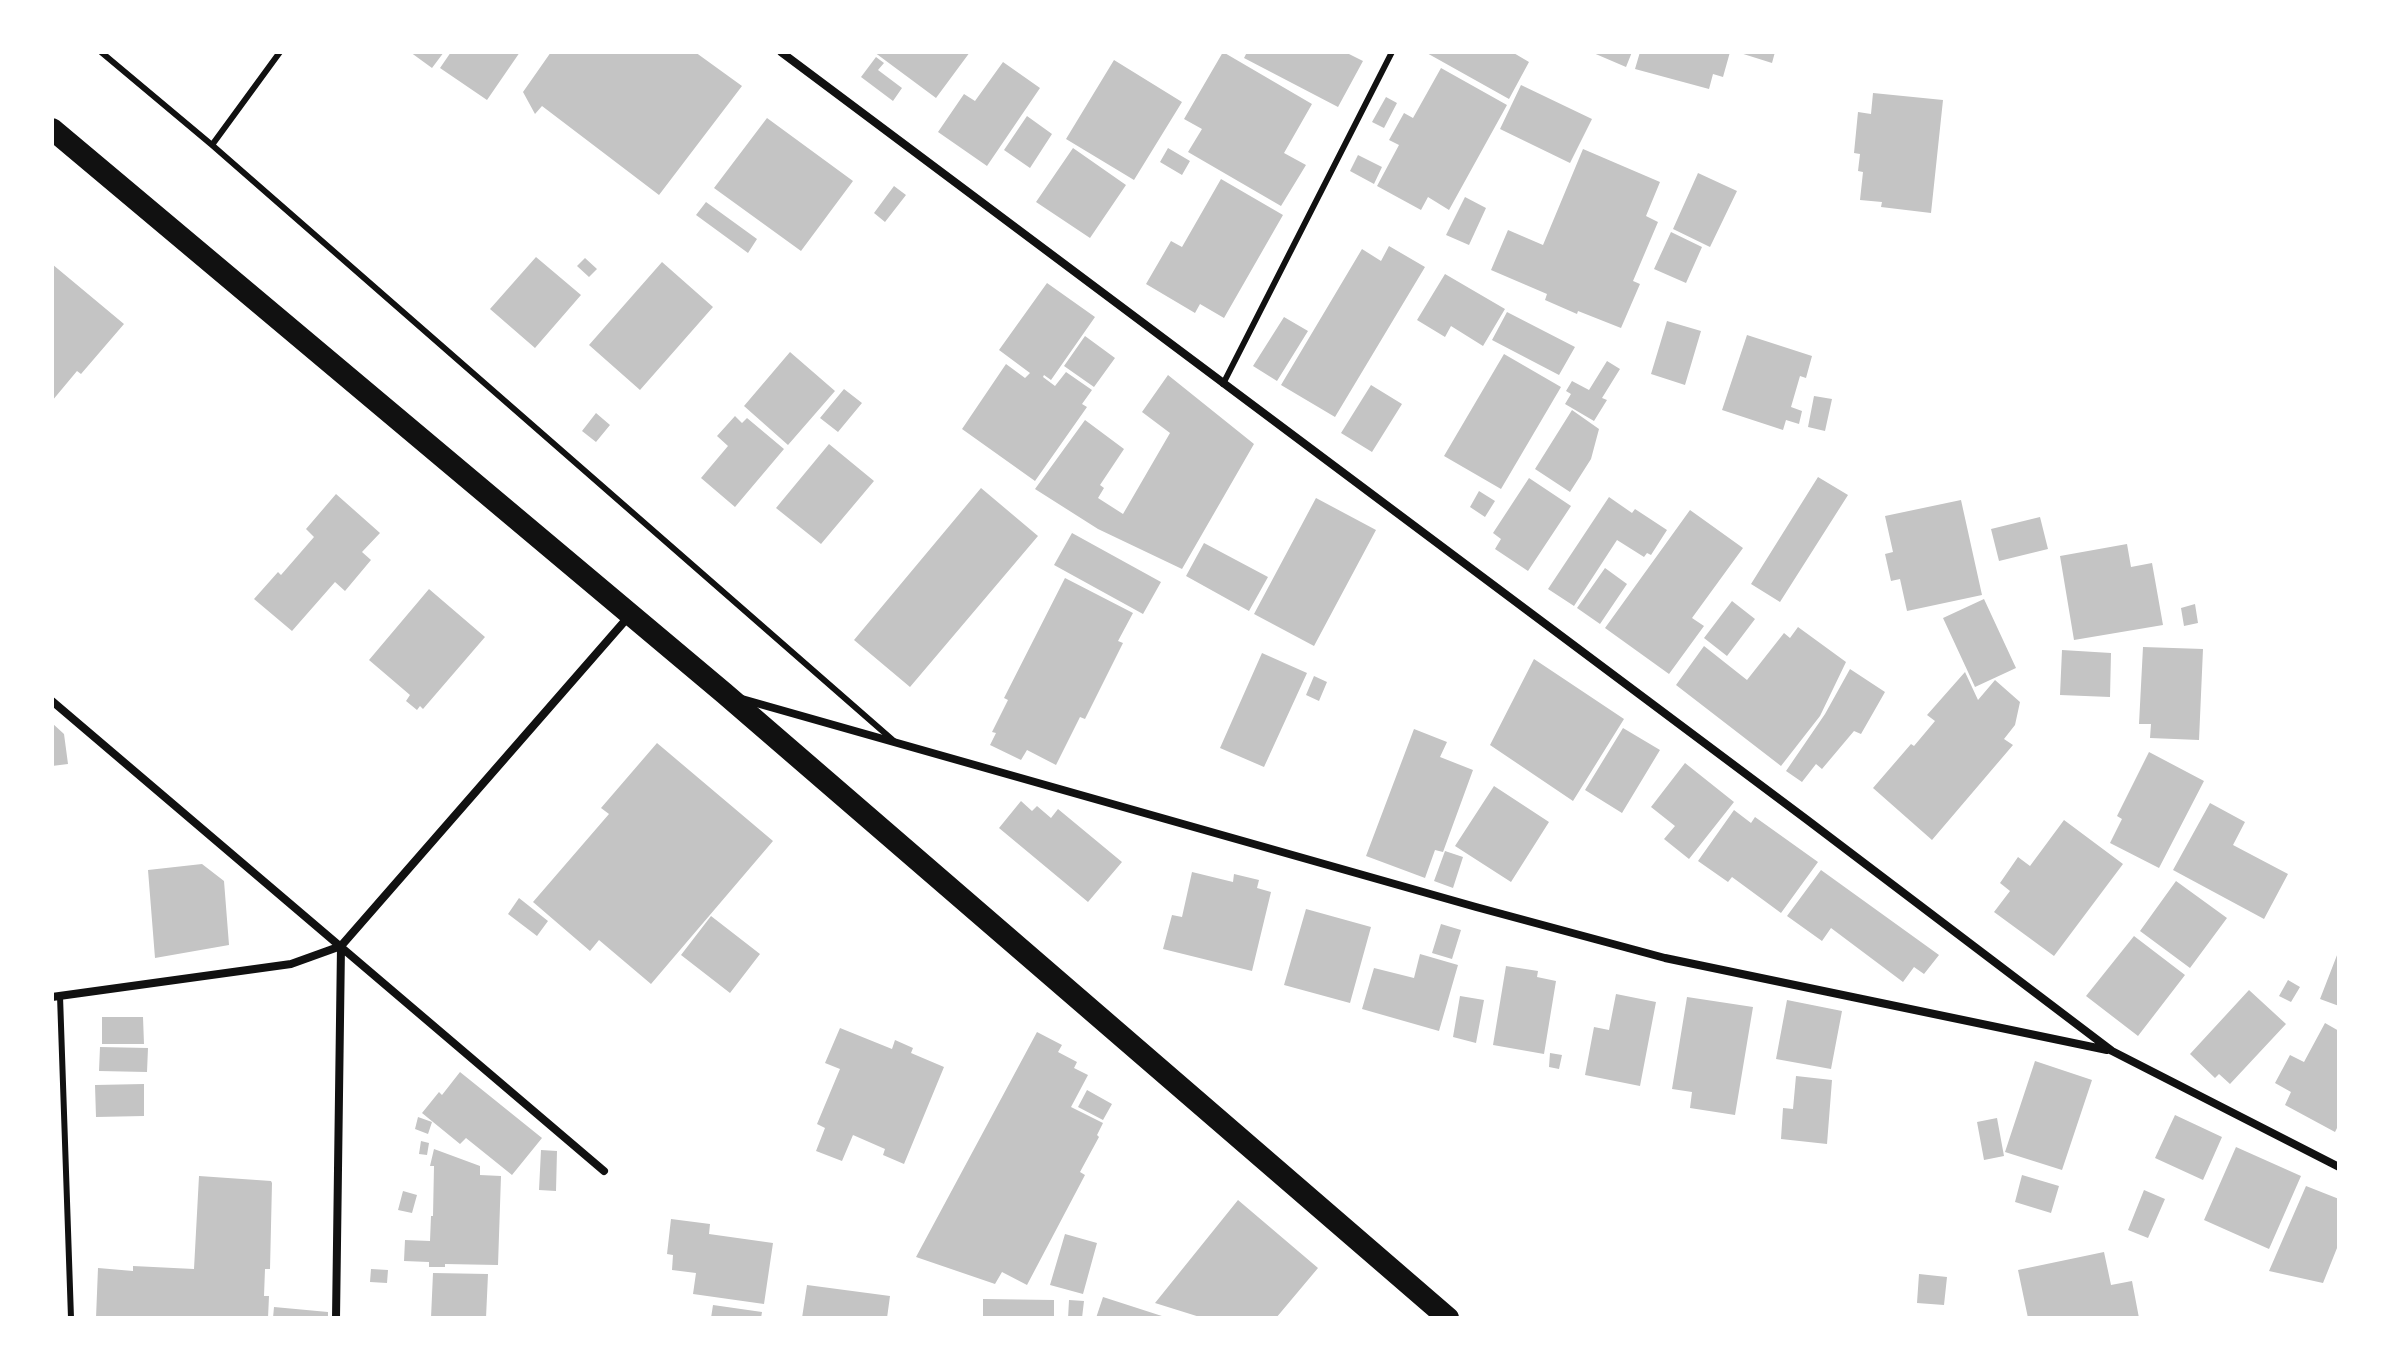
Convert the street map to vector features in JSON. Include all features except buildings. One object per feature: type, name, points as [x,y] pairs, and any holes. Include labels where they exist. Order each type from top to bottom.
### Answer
[{"type":"highway","points":[[52,129],[724,693],[1448,1318]]},
{"type":"street","points":[[781,52],[2112,1051],[2339,1167]]},
{"type":"street","points":[[56,997],[291,964],[341,946],[631,615]]},
{"type":"street","points":[[724,693],[1665,958],[2112,1051]]},
{"type":"street","points":[[52,701],[604,1171]]},
{"type":"street","points":[[336,1318],[341,946]]},
{"type":"lane","points":[[101,52],[212,145],[896,743]]},
{"type":"lane","points":[[212,145],[280,52]]},
{"type":"lane","points":[[1223,384],[1392,52]]},
{"type":"lane","points":[[56,997],[71,1318]]}]
